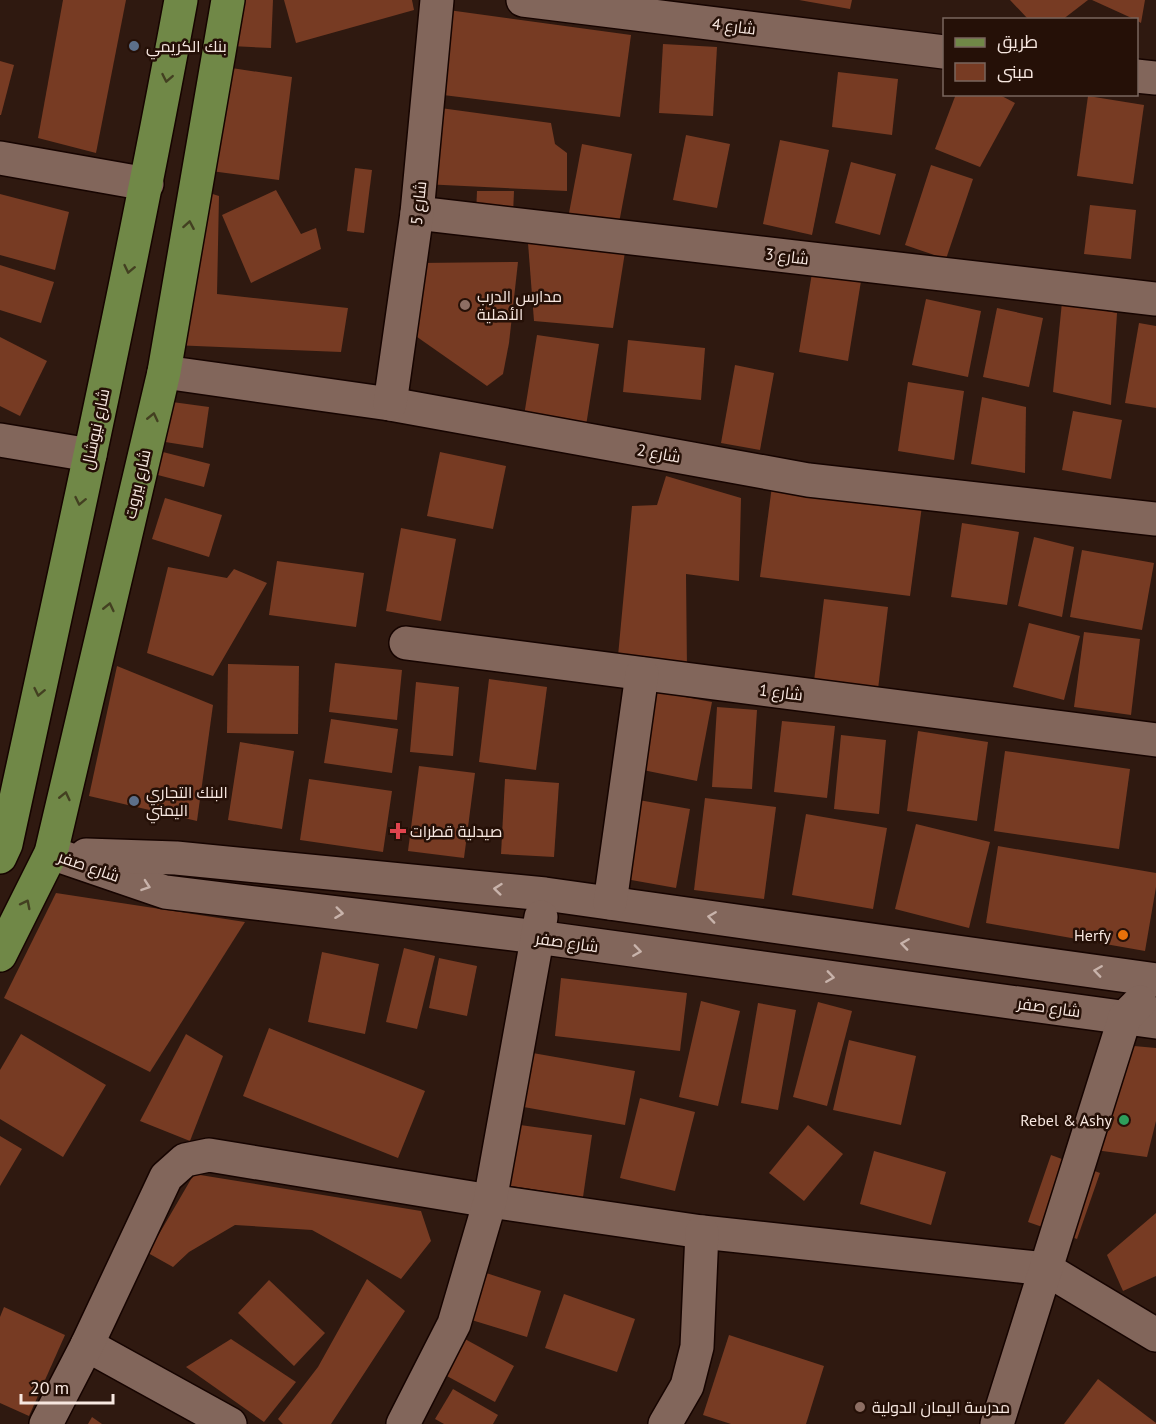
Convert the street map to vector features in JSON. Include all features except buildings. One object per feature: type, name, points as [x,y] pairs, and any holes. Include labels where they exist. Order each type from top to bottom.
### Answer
[{"type":"main road","name":"شارع نيوشال","points":[[2,848],[90,455],[147,184],[181,0]]},
{"type":"main road","name":"شارع بيروت","points":[[0,955],[51,853],[164,372],[228,0]]},
{"type":"main road","points":[[2,848],[51,853]]},
{"type":"street","name":"شارع 5","points":[[390,404],[417,213],[437,0]]},
{"type":"street","name":"شارع 4","points":[[523,0],[943,52]]},
{"type":"street","points":[[1138,76],[1156,78]]},
{"type":"street","points":[[0,158],[147,184]]},
{"type":"street","name":"شارع 3","points":[[417,213],[1156,299]]},
{"type":"street","name":"شارع 2","points":[[164,372],[390,404],[808,480],[1156,519]]},
{"type":"street","points":[[0,440],[90,455]]},
{"type":"street","name":"شارع 1","points":[[406,643],[1156,740]]},
{"type":"street","points":[[609,903],[642,674]]},
{"type":"street","name":"شارع صفر","points":[[51,853],[176,858],[545,894],[1156,980]]},
{"type":"street","name":"شارع صفر","points":[[51,853],[165,892],[537,937],[1140,1019]]},
{"type":"street","points":[[403,1424],[454,1324],[490,1201],[545,894]]},
{"type":"street","points":[[997,1424],[1046,1269],[1140,1019],[1156,987]]},
{"type":"street","points":[[46,1424],[87,1345],[166,1177],[185,1160],[209,1155],[490,1201],[702,1232],[1046,1269],[1156,1335]]},
{"type":"street","points":[[665,1424],[687,1386],[697,1347],[702,1232]]},
{"type":"street","points":[[87,1345],[230,1424]]},
{"type":"place","name":"بنك الكريمي","points":[[134,46]]},
{"type":"place","name":"مدارس الدرب الأهلية","points":[[465,305]]},
{"type":"place","name":"البنك التجاري اليمني","points":[[134,801]]},
{"type":"place","name":"صيدلية قطرات","points":[[398,831]]},
{"type":"place","name":"Herfy","points":[[1123,935]]},
{"type":"place","name":"Rebel & Ashy","points":[[1124,1120]]},
{"type":"place","name":"مدرسة اليمان الدولية","points":[[860,1407]]}]
